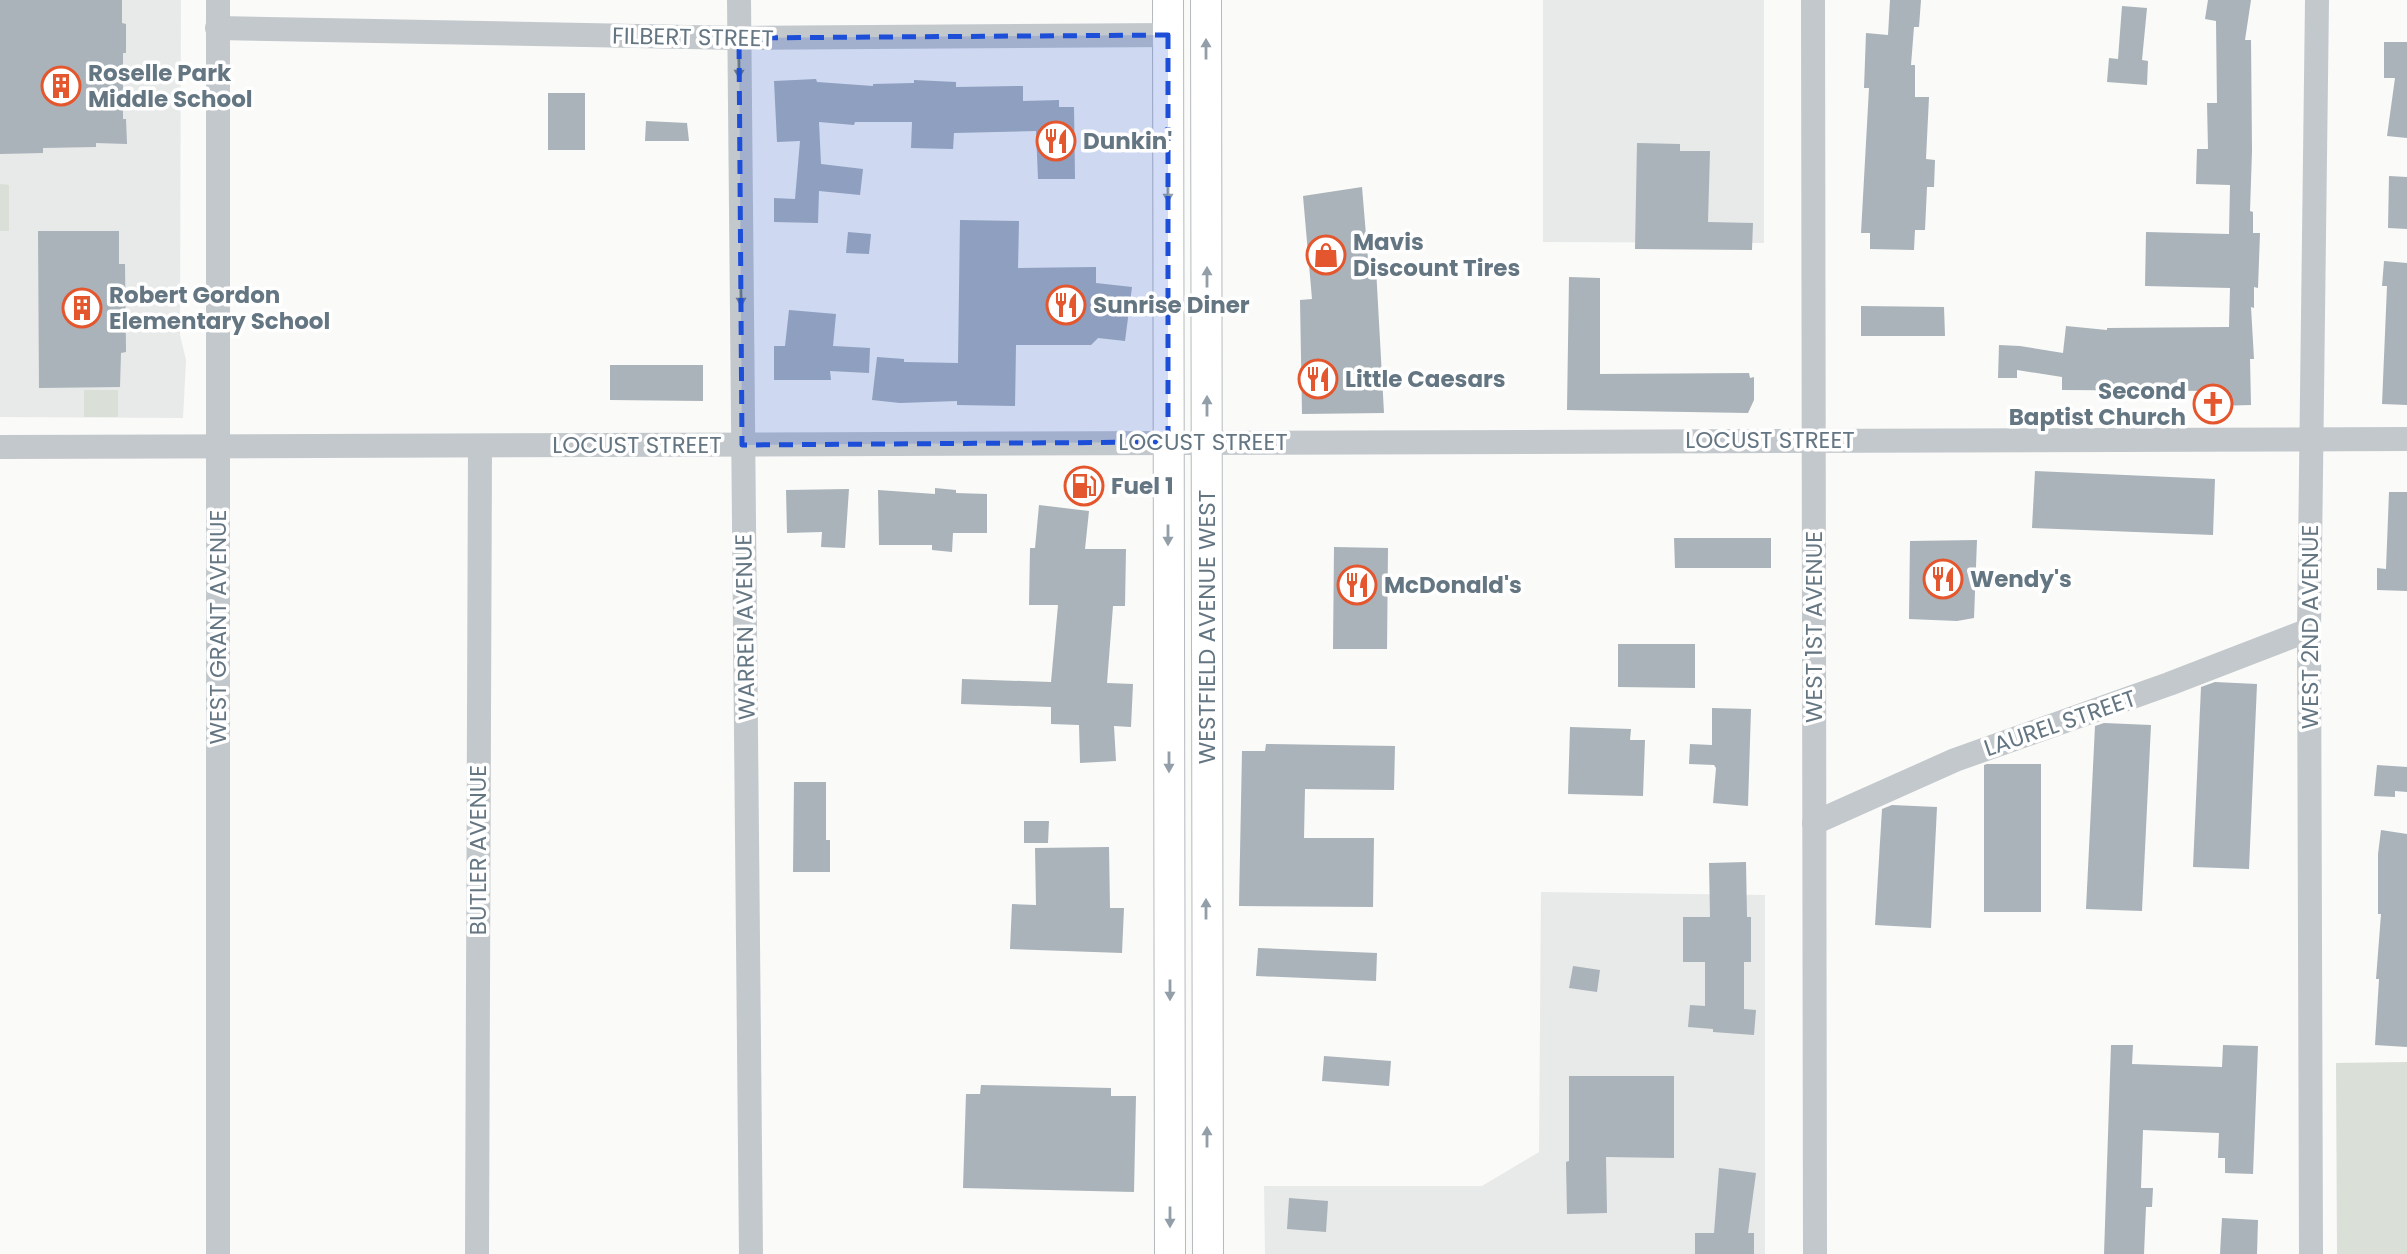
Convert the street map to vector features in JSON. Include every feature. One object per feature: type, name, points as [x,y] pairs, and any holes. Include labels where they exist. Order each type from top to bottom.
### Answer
[{"type":"main road","name":"WESTFIELD AVENUE WEST","points":[[1168,0],[1170,1254]]},
{"type":"main road","name":"WESTFIELD AVENUE WEST","points":[[1206,0],[1208,1254]]},
{"type":"main road","points":[[1170,1040],[1206,1040]]},
{"type":"street","name":"WEST GRANT AVENUE","points":[[218,0],[218,1254]]},
{"type":"street","name":"WARREN AVENUE","points":[[739,0],[751,1254]]},
{"type":"street","name":"WEST 1ST AVENUE","points":[[1813,0],[1815,1254]]},
{"type":"street","name":"WEST 2ND AVENUE","points":[[2311,1254],[2309,630],[2317,0]]},
{"type":"street","name":"FILBERT STREET","points":[[218,28],[739,38],[1168,35]]},
{"type":"street","name":"LOCUST STREET","points":[[0,447],[2407,439]]},
{"type":"street","name":"BUTLER AVENUE","points":[[477,1254],[480,446]]},
{"type":"street","name":"LAUREL STREET","points":[[1814,823],[1955,760],[2169,684],[2309,630]]},
{"type":"highlighted area","points":[[1168,35],[1168,442],[742,445],[739,38]]},
{"type":"shaded area","points":[[0,0],[181,0],[180,335],[186,360],[183,418],[0,417]]},
{"type":"shaded area","points":[[1543,0],[1764,0],[1764,243],[1543,242]]},
{"type":"shaded area","points":[[0,184],[9,185],[9,231],[0,231]]},
{"type":"shaded area","points":[[84,390],[118,390],[118,417],[84,417]]},
{"type":"shaded area","points":[[1541,892],[1765,895],[1765,1254],[1265,1254],[1264,1186],[1482,1186],[1539,1152]]},
{"type":"shaded area","points":[[2407,1062],[2407,1254],[2337,1254],[2336,1063]]},
{"type":"building","name":"Roselle Park Middle School","points":[[0,0],[122,0],[122,23],[126,24],[123,119],[126,119],[127,144],[96,143],[96,147],[43,148],[43,153],[0,154]]},
{"type":"building","points":[[1890,0],[1921,0],[1919,27],[1914,27],[1911,65],[1915,65],[1915,97],[1929,97],[1926,159],[1935,160],[1934,187],[1927,187],[1925,230],[1915,230],[1914,250],[1870,249],[1870,233],[1861,233],[1869,88],[1864,88],[1866,33],[1888,35]]},
{"type":"building","points":[[2208,0],[2251,0],[2245,40],[2251,40],[2250,211],[2253,212],[2253,233],[2260,233],[2258,288],[2254,287],[2254,308],[2251,307],[2254,359],[2250,359],[2251,405],[2216,406],[2215,391],[2062,390],[2062,377],[2017,370],[2017,378],[1998,378],[1999,345],[2063,353],[2066,326],[2107,330],[2229,327],[2230,288],[2145,286],[2146,232],[2229,234],[2230,185],[2196,184],[2197,149],[2208,149],[2207,103],[2217,103],[2216,21],[2205,19]]},
{"type":"building","points":[[2122,6],[2147,8],[2142,60],[2148,61],[2147,85],[2107,82],[2109,58],[2118,59]]},
{"type":"building","points":[[2384,42],[2407,42],[2407,138],[2387,136],[2395,78],[2384,78]]},
{"type":"building","points":[[816,79],[817,82],[873,86],[914,83],[914,80],[956,82],[956,87],[1023,86],[1023,101],[1059,100],[1059,107],[1074,107],[1075,179],[1038,179],[1036,131],[954,133],[953,149],[911,148],[912,122],[855,122],[854,125],[819,122],[821,164],[863,169],[860,195],[819,191],[818,223],[774,222],[774,198],[795,199],[800,141],[777,142],[774,81]]},
{"type":"building","points":[[548,93],[585,93],[585,150],[548,150]]},
{"type":"building","points":[[646,121],[687,123],[689,141],[645,141]]},
{"type":"building","points":[[1637,143],[1680,144],[1680,151],[1710,151],[1708,222],[1753,223],[1752,250],[1635,249]]},
{"type":"building","points":[[2389,176],[2407,177],[2407,229],[2388,228]]},
{"type":"building","points":[[1362,187],[1369,271],[1376,268],[1384,413],[1302,414],[1300,300],[1312,299],[1303,196]]},
{"type":"building","points":[[960,220],[1019,221],[1018,268],[1096,267],[1096,283],[1132,287],[1125,341],[1098,338],[1091,345],[1016,345],[1015,406],[957,405],[957,401],[900,403],[872,400],[877,357],[904,359],[904,362],[958,363]]},
{"type":"building","name":"Robert Gordon Elementary School","points":[[38,231],[119,231],[119,264],[125,264],[126,352],[121,353],[120,387],[39,388]]},
{"type":"building","points":[[848,232],[871,234],[869,254],[846,253]]},
{"type":"building","points":[[2384,261],[2407,263],[2407,405],[2382,404],[2387,286],[2382,286]]},
{"type":"building","points":[[1569,277],[1600,278],[1600,374],[1749,373],[1750,378],[1754,377],[1754,400],[1748,413],[1567,410]]},
{"type":"building","points":[[1861,306],[1944,307],[1945,336],[1861,336]]},
{"type":"building","points":[[789,310],[836,314],[833,346],[870,348],[869,373],[830,371],[831,380],[774,380],[774,346],[785,346]]},
{"type":"building","points":[[610,365],[703,365],[703,401],[610,400]]},
{"type":"building","points":[[2035,471],[2215,479],[2213,535],[2032,528]]},
{"type":"building","points":[[935,488],[956,490],[956,493],[987,494],[987,533],[953,533],[952,552],[932,550],[932,545],[879,545],[878,490],[935,494]]},
{"type":"building","points":[[849,489],[845,548],[821,547],[822,532],[787,533],[786,490]]},
{"type":"building","points":[[2389,492],[2407,492],[2407,591],[2377,590],[2377,568],[2386,569]]},
{"type":"building","points":[[1039,505],[1089,511],[1085,549],[1126,549],[1125,606],[1113,606],[1107,683],[1133,684],[1131,727],[1114,726],[1116,761],[1080,763],[1079,725],[1051,724],[1051,707],[961,704],[962,679],[1051,682],[1058,605],[1029,605],[1030,548],[1035,548]]},
{"type":"building","points":[[1674,538],[1771,538],[1771,568],[1675,568]]},
{"type":"building","name":"Wendy's","points":[[1977,540],[1974,618],[1957,621],[1909,619],[1910,541]]},
{"type":"building","points":[[1334,547],[1388,548],[1387,649],[1333,649]]},
{"type":"building","points":[[1618,644],[1695,644],[1695,688],[1618,687]]},
{"type":"building","points":[[2215,682],[2257,684],[2249,869],[2193,867],[2201,687]]},
{"type":"building","points":[[1712,708],[1751,709],[1748,806],[1713,803],[1716,768],[1714,765],[1689,764],[1690,744],[1712,745]]},
{"type":"building","points":[[2104,723],[2151,725],[2142,911],[2086,909],[2095,726]]},
{"type":"building","points":[[1570,727],[1631,729],[1630,740],[1645,740],[1643,796],[1568,794]]},
{"type":"building","points":[[1266,744],[1395,746],[1394,790],[1305,789],[1304,838],[1374,838],[1373,907],[1239,906],[1242,751],[1265,751]]},
{"type":"building","points":[[2041,764],[2041,912],[1984,912],[1984,765]]},
{"type":"building","points":[[2377,765],[2407,767],[2407,792],[2395,791],[2395,797],[2374,796]]},
{"type":"building","points":[[794,782],[826,782],[826,840],[830,840],[830,872],[793,872]]},
{"type":"building","points":[[1892,805],[1937,807],[1931,928],[1875,925],[1882,809]]},
{"type":"building","points":[[1024,821],[1049,821],[1048,843],[1024,843]]},
{"type":"building","points":[[2381,830],[2407,834],[2407,1047],[2375,1045],[2381,914],[2378,914],[2378,854]]},
{"type":"building","points":[[1109,847],[1110,908],[1124,908],[1122,953],[1010,949],[1012,904],[1036,905],[1035,848]]},
{"type":"building","points":[[1746,862],[1747,917],[1751,917],[1751,962],[1744,962],[1744,1009],[1756,1010],[1754,1035],[1688,1027],[1690,1005],[1705,1006],[1705,962],[1683,962],[1683,917],[1710,917],[1709,863]]},
{"type":"building","points":[[1258,948],[1377,953],[1376,981],[1256,976]]},
{"type":"building","points":[[1573,966],[1600,970],[1597,992],[1569,988]]},
{"type":"building","points":[[2111,1045],[2133,1045],[2132,1064],[2222,1067],[2223,1045],[2258,1046],[2253,1174],[2225,1173],[2225,1158],[2218,1158],[2219,1133],[2143,1130],[2141,1188],[2153,1188],[2152,1207],[2146,1207],[2144,1254],[2104,1254]]},
{"type":"building","points":[[1324,1056],[1391,1061],[1389,1086],[1322,1081]]},
{"type":"building","points":[[1569,1076],[1674,1076],[1674,1158],[1606,1157],[1607,1213],[1567,1214]]},
{"type":"building","points":[[981,1085],[1111,1088],[1111,1096],[1136,1096],[1134,1192],[963,1188],[966,1094],[980,1094]]},
{"type":"building","points":[[1719,1168],[1756,1173],[1748,1233],[1754,1233],[1754,1254],[1695,1254],[1695,1233],[1714,1233]]},
{"type":"building","points":[[1289,1198],[1328,1201],[1326,1232],[1287,1229]]},
{"type":"building","points":[[2222,1218],[2258,1220],[2257,1254],[2220,1254]]},
{"type":"place","name":"Roselle Park Middle School","points":[[61,86]]},
{"type":"place","name":"Dunkin'","points":[[1056,141]]},
{"type":"place","name":"Mavis Discount Tires","points":[[1326,255]]},
{"type":"place","name":"Sunrise Diner","points":[[1066,305]]},
{"type":"place","name":"Robert Gordon Elementary School","points":[[82,308]]},
{"type":"place","name":"Little Caesars","points":[[1318,379]]},
{"type":"place","name":"Second Baptist Church","points":[[2213,404]]},
{"type":"place","name":"Fuel 1","points":[[1084,486]]},
{"type":"place","name":"Wendy's","points":[[1943,579]]},
{"type":"place","name":"McDonald's","points":[[1357,585]]}]
